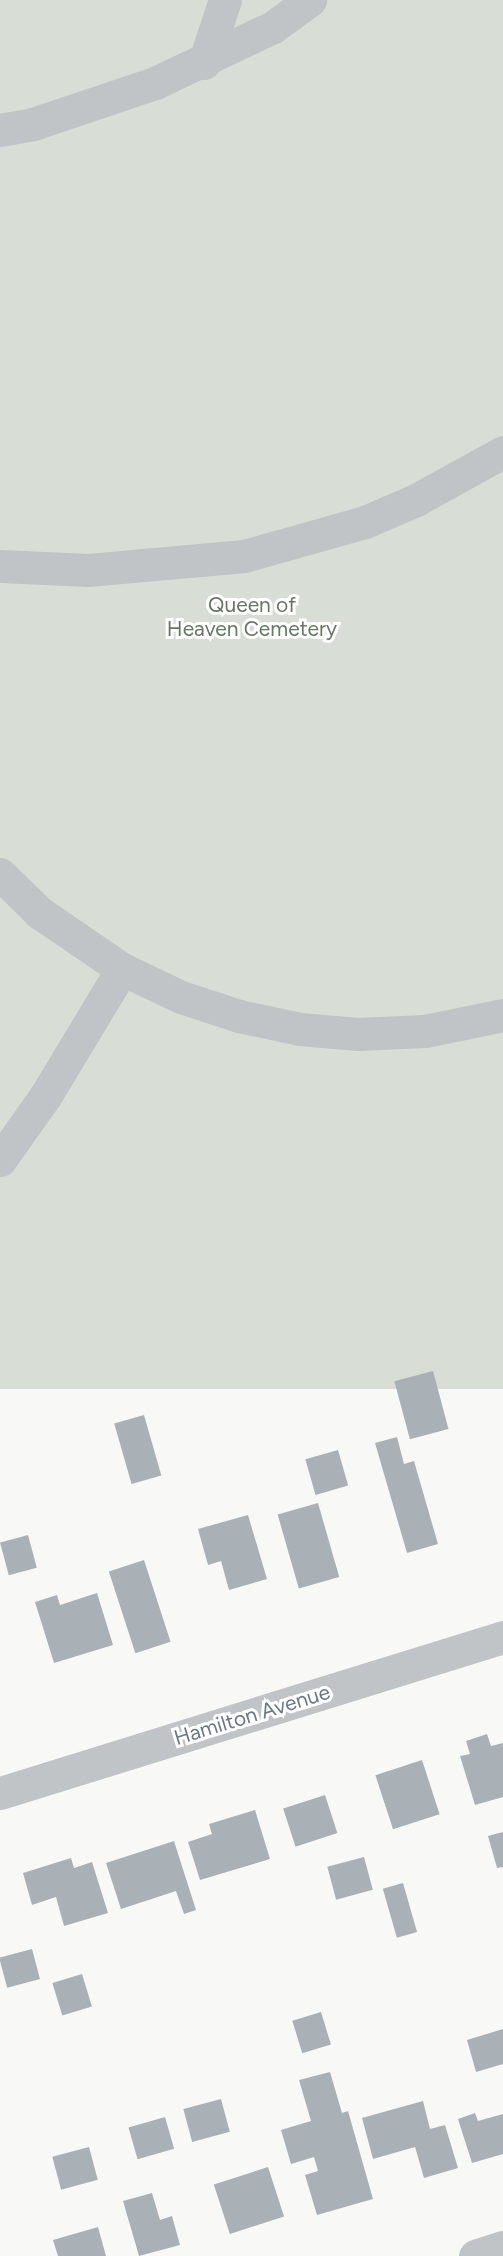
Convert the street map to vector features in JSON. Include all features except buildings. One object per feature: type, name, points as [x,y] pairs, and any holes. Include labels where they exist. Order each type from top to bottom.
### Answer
[{"type":"street","points":[[204,63],[225,0]]},
{"type":"street","points":[[0,130],[100,103],[204,63],[273,27],[310,0]]},
{"type":"street","points":[[0,566],[88,570],[244,556],[365,522],[416,500],[503,452]]},
{"type":"street","points":[[0,874],[40,913],[122,969],[181,997],[239,1016],[300,1029],[358,1034],[425,1031],[503,1016]]},
{"type":"street","points":[[0,1160],[46,1095],[122,969]]},
{"type":"street","name":"Hamilton Avenue","points":[[0,1793],[503,1637]]},
{"type":"street","points":[[475,2256],[503,2247]]},
{"type":"green space","name":"Queen of Heaven Cemetery","points":[[0,0],[503,0],[503,1389],[0,1389]]}]
